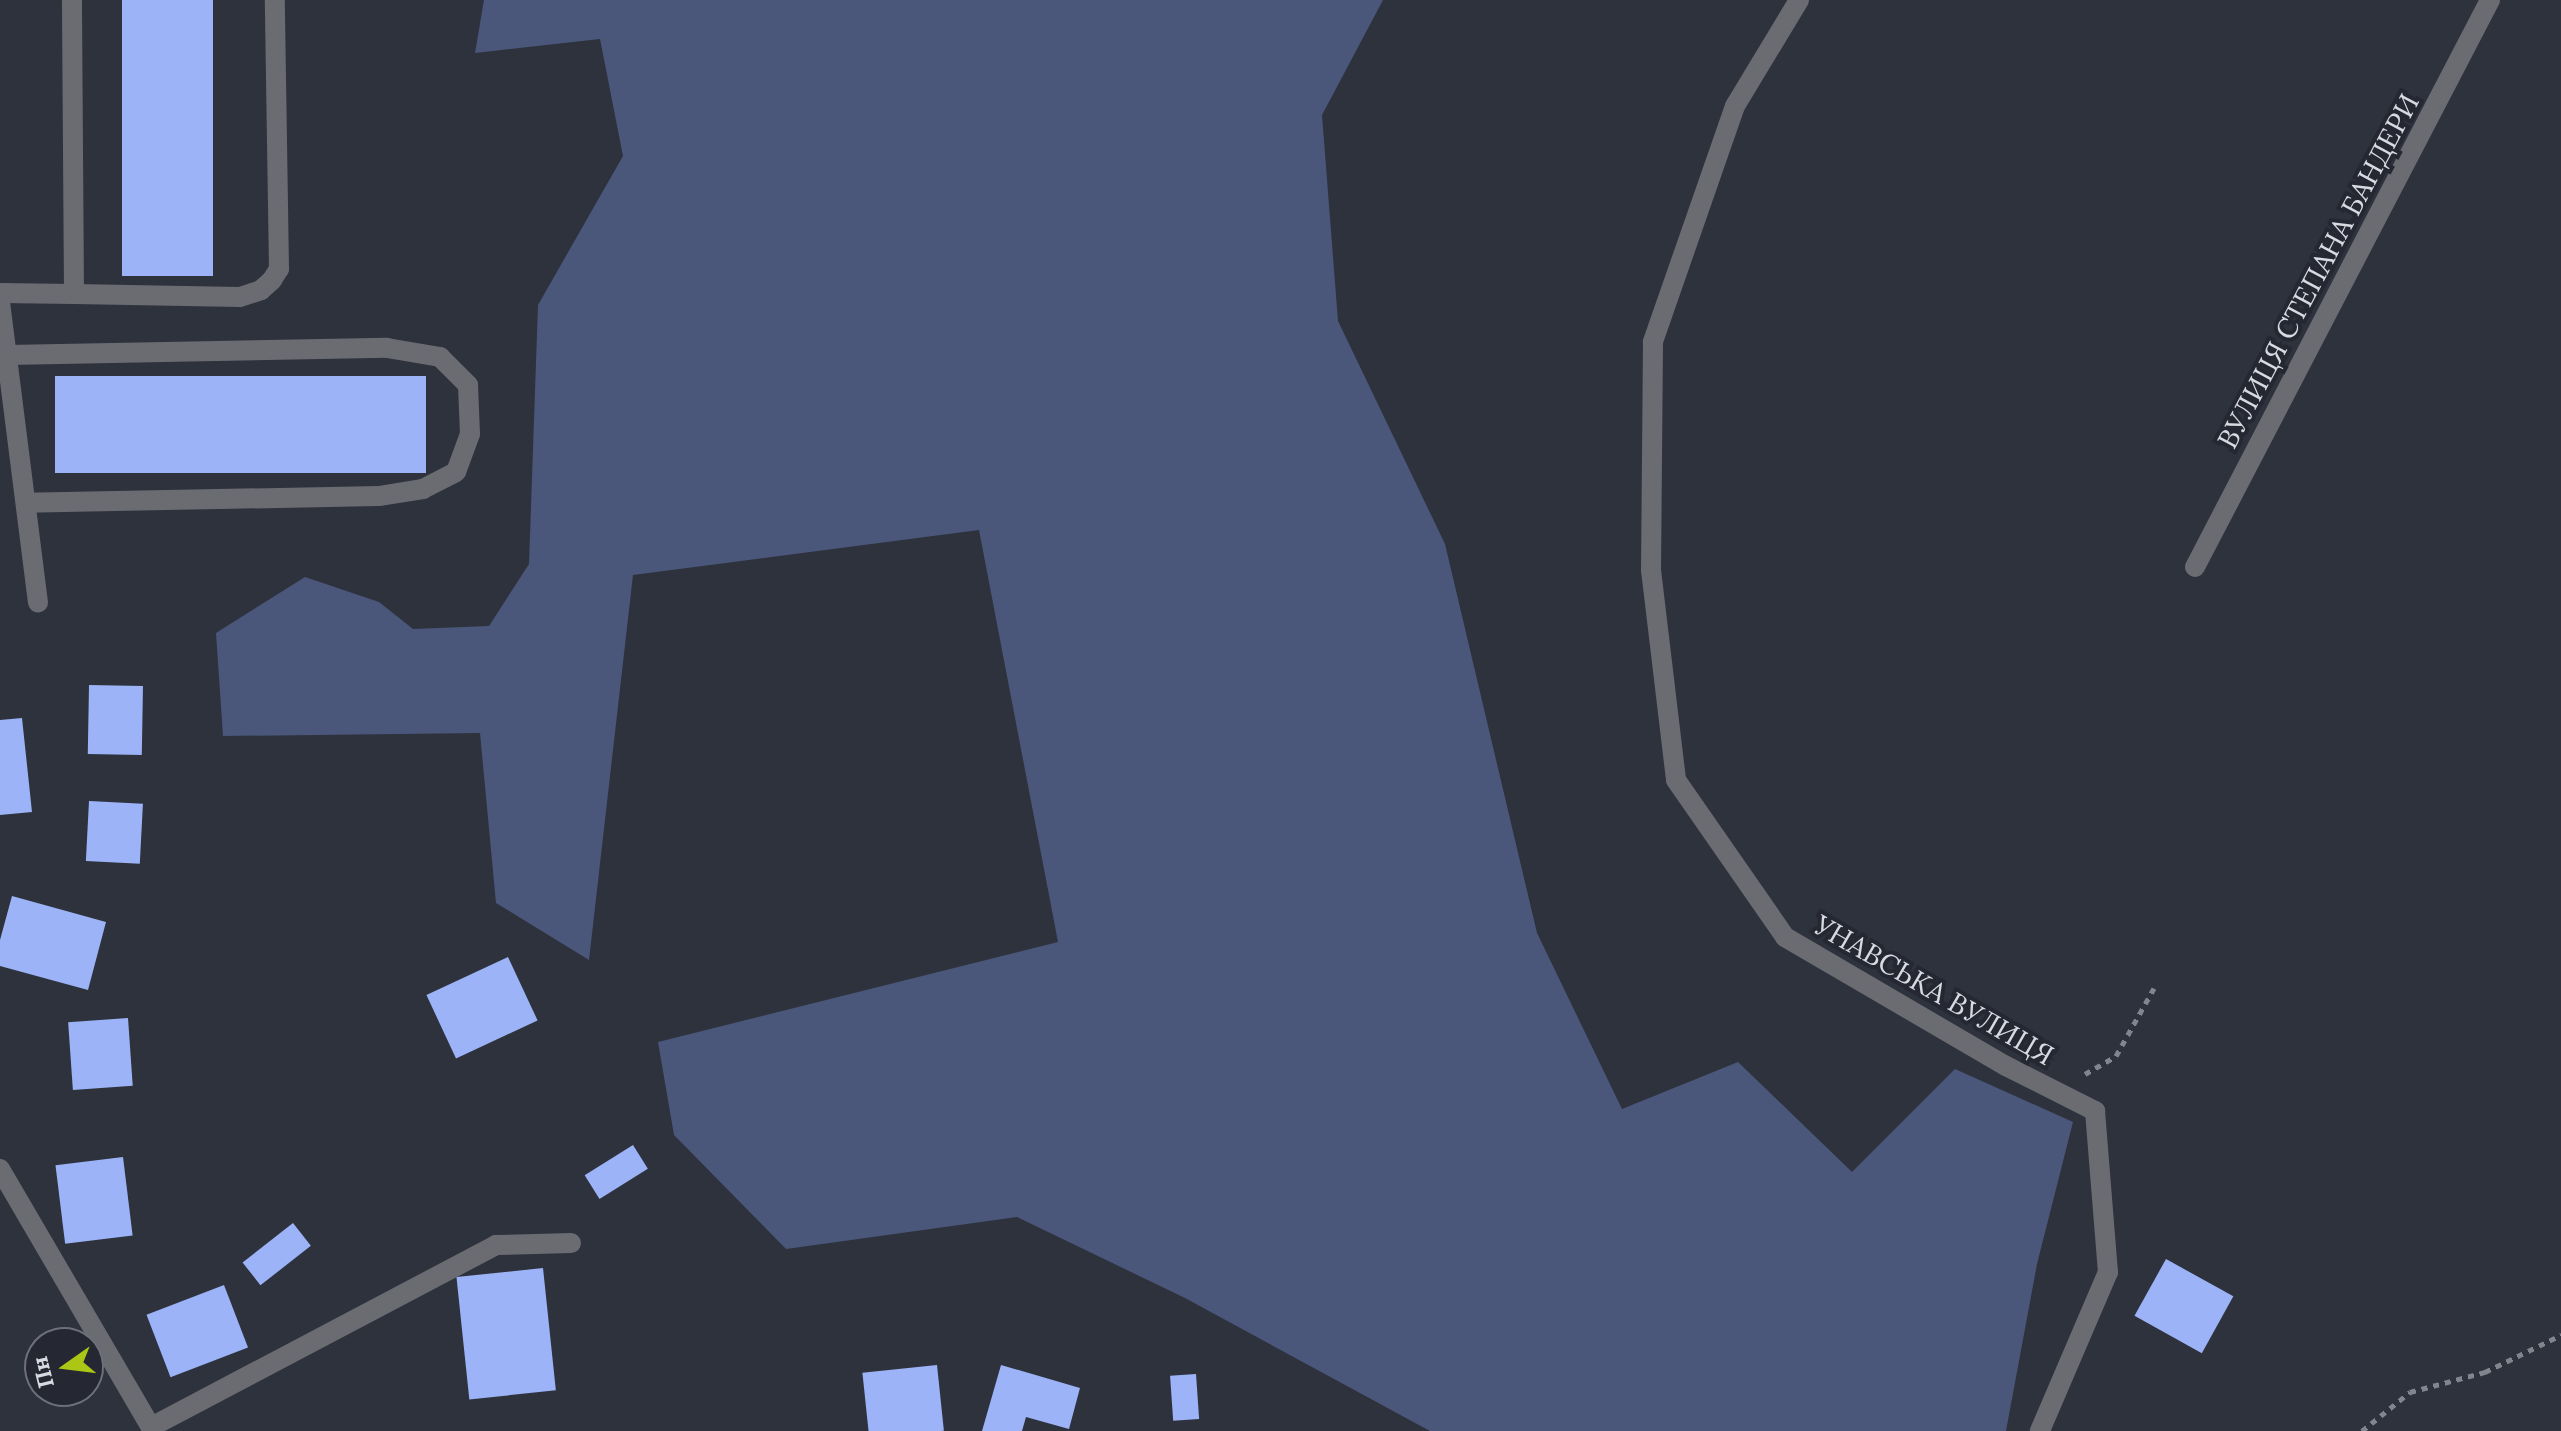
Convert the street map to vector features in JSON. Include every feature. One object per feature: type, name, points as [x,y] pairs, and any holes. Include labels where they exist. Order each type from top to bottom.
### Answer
[{"type":"street","points":[[72,0],[74,294]]},
{"type":"street","points":[[0,293],[240,297],[261,290],[272,280],[279,269],[275,0]]},
{"type":"street","name":"УНАВСЬКА ВУЛИЦЯ","points":[[1799,0],[1735,106],[1653,342],[1651,570],[1676,780],[1785,937],[2028,1077],[2095,1111],[2108,1272],[2040,1431]]},
{"type":"street","name":"ВУЛИЦЯ СТЕПАНА БАНДЕРИ","points":[[2195,567],[2490,0]]},
{"type":"street","points":[[0,302],[38,603]]},
{"type":"street","points":[[7,355],[387,348],[440,357],[468,385],[470,434],[456,472],[423,489],[379,496],[26,503]]},
{"type":"street","points":[[0,1169],[151,1427],[496,1245],[571,1243]]},
{"type":"path","points":[[2028,1077],[2085,1074],[2116,1056],[2154,988]]},
{"type":"path","points":[[2362,1431],[2410,1392],[2485,1372],[2561,1335]]},
{"type":"shaded area","points":[[484,0],[1383,0],[1322,115],[1338,321],[1445,544],[1537,933],[1622,1109],[1738,1062],[1852,1172],[1955,1069],[2073,1122],[2037,1264],[2006,1431],[1430,1431],[1185,1298],[1017,1217],[786,1249],[674,1135],[658,1042],[1058,942],[979,530],[633,575],[589,960],[496,903],[480,733],[223,736],[216,633],[305,577],[379,602],[413,629],[489,626],[529,564],[538,305],[623,156],[600,39],[475,53]]},
{"type":"building","points":[[122,0],[213,0],[213,276],[122,276]]},
{"type":"building","points":[[55,376],[426,376],[426,473],[55,473]]},
{"type":"building","points":[[89,685],[143,686],[142,755],[88,754]]},
{"type":"building","points":[[22,718],[32,812],[0,815],[0,720]]},
{"type":"building","points":[[89,801],[143,804],[140,864],[86,861]]},
{"type":"building","points":[[12,896],[106,922],[88,990],[0,966],[0,940]]},
{"type":"building","points":[[508,957],[538,1020],[456,1058],[426,995]]},
{"type":"building","points":[[128,1018],[133,1086],[73,1090],[68,1022]]},
{"type":"building","points":[[633,1145],[648,1169],[599,1199],[585,1175]]},
{"type":"building","points":[[123,1157],[133,1235],[65,1244],[56,1165]]},
{"type":"building","points":[[293,1223],[311,1246],[260,1285],[243,1262]]},
{"type":"building","points":[[2166,1259],[2233,1296],[2202,1353],[2134,1316]]},
{"type":"building","points":[[543,1268],[556,1390],[469,1399],[456,1277]]},
{"type":"building","points":[[224,1285],[248,1348],[171,1377],[147,1315]]},
{"type":"building","points":[[937,1365],[944,1431],[869,1431],[862,1373]]},
{"type":"building","points":[[1001,1365],[1080,1388],[1069,1429],[1026,1417],[1022,1431],[982,1431]]},
{"type":"building","points":[[1196,1374],[1199,1419],[1173,1421],[1170,1376]]}]
